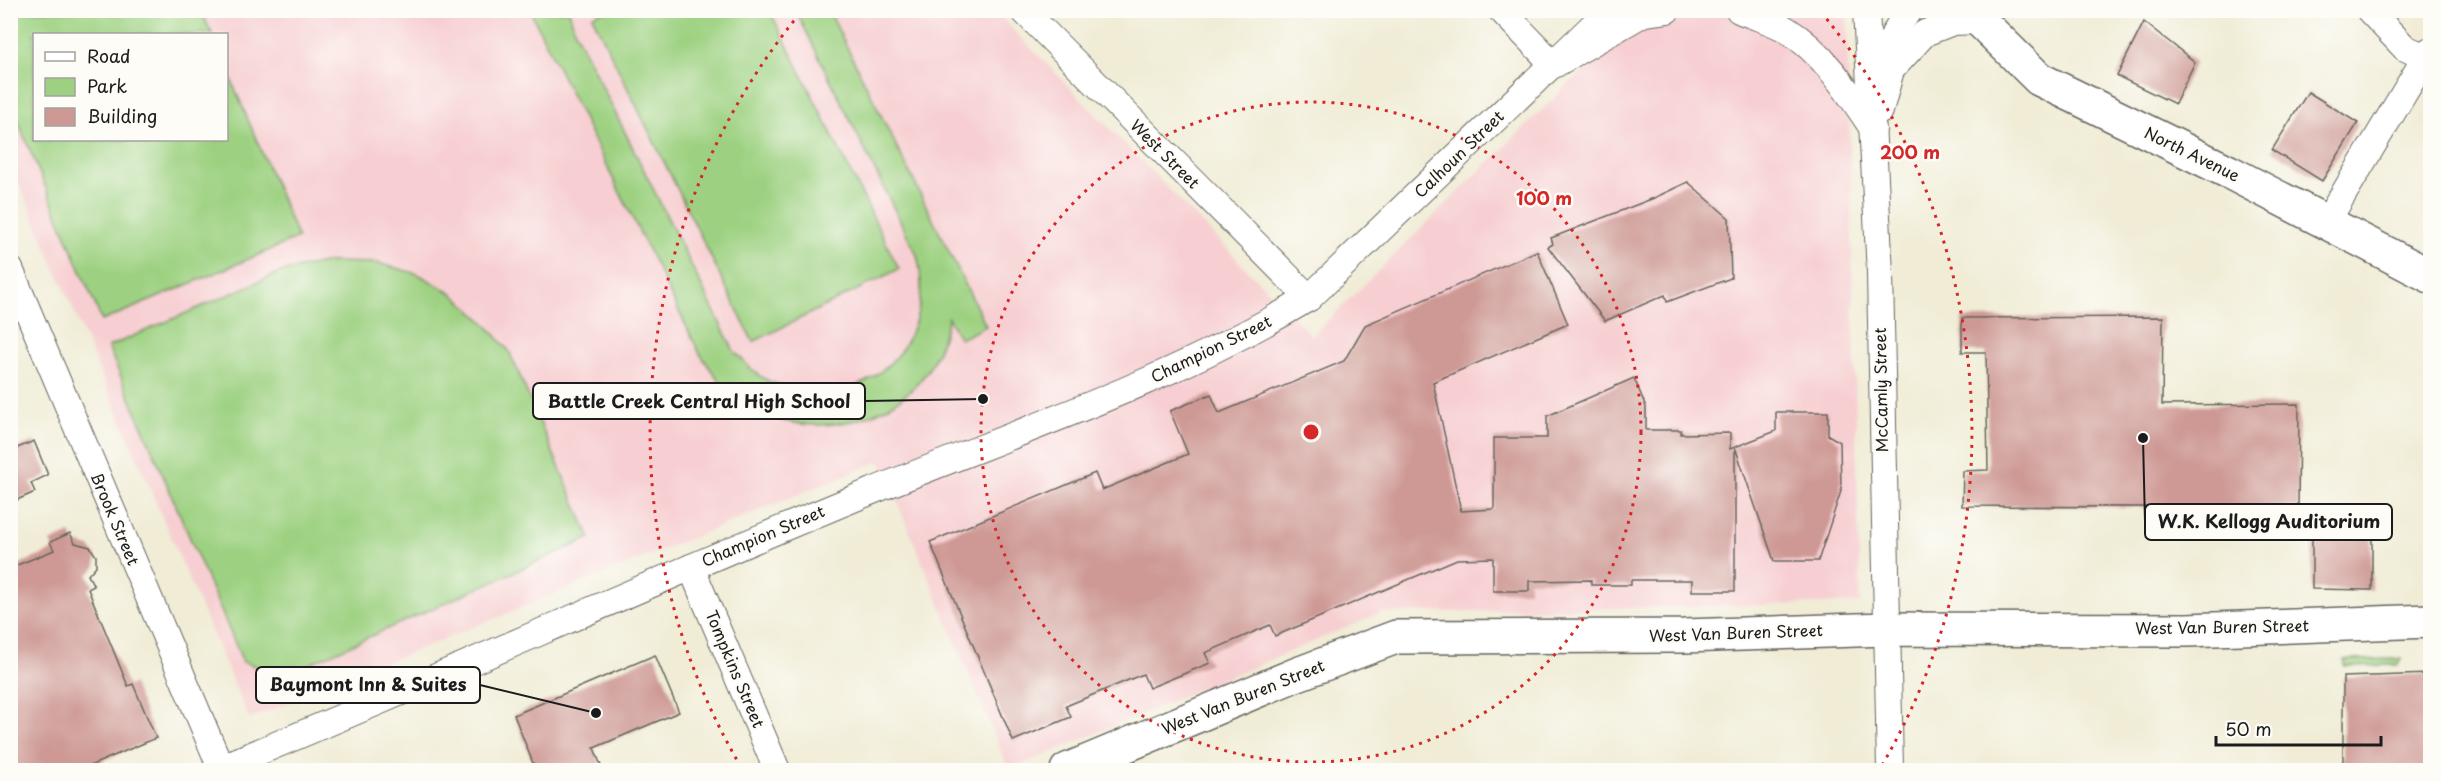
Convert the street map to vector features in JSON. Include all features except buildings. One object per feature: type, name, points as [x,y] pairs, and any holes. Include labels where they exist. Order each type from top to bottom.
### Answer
[{"type":"street","name":"West Street","points":[[1023,10],[1309,298]]},
{"type":"street","points":[[1501,10],[1554,64],[1644,13],[1667,10]]},
{"type":"street","name":"Calhoun Street","points":[[1309,298],[1610,10]]},
{"type":"street","points":[[1739,10],[1786,29],[1814,53],[1844,84],[1874,132]]},
{"type":"street","name":"McCamly Street","points":[[1866,10],[1874,132],[1890,771]]},
{"type":"street","points":[[1891,70],[1887,58],[1889,47],[1895,30],[1909,10]]},
{"type":"street","points":[[2326,223],[2428,54],[2405,48],[2369,10]]},
{"type":"street","points":[[1874,132],[1891,70],[1924,33],[1974,16]]},
{"type":"street","name":"North Avenue","points":[[1974,16],[2039,79],[2430,276]]},
{"type":"street","name":"Brook Street","points":[[10,269],[218,769]]},
{"type":"street","name":"Champion Street","points":[[218,769],[691,567],[1142,383],[1280,315],[1309,298]]},
{"type":"street","name":"Tompkins Street","points":[[691,567],[777,771]]},
{"type":"street","name":"West Van Buren Street","points":[[1067,771],[1295,675],[1396,637],[1684,636],[1885,629],[2187,630],[2430,621]]},
{"type":"shaded area","points":[[10,11],[995,11],[1312,336],[1564,88],[1648,11],[1847,11],[1860,603],[1381,613],[1009,770],[880,461],[249,719],[11,165]]},
{"type":"green space","points":[[10,11],[201,11],[212,33],[33,33],[33,141],[228,141],[228,72],[298,238],[102,321],[11,105]]},
{"type":"green space","points":[[530,11],[569,11],[576,34],[734,351],[755,372],[769,381],[802,391],[832,392],[861,384],[885,368],[903,346],[916,319],[921,289],[917,255],[796,11],[829,11],[986,326],[960,339],[948,318],[940,346],[926,373],[909,392],[889,406],[866,417],[841,423],[816,425],[766,416],[744,404],[725,387],[699,352]]},
{"type":"green space","points":[[603,11],[770,11],[899,269],[753,342],[592,16]]},
{"type":"green space","points":[[329,262],[377,263],[418,274],[453,294],[484,322],[509,351],[590,538],[282,676],[243,662],[108,347],[281,272]]},
{"type":"green space","points":[[2401,659],[2398,665],[2344,666],[2344,660]]},
{"type":"place","name":"Battle Creek Central High School","points":[[983,399]]},
{"type":"place","name":"W.K. Kellogg Auditorium","points":[[2143,438]]},
{"type":"place","name":"Baymont Inn & Suites","points":[[596,713]]}]
